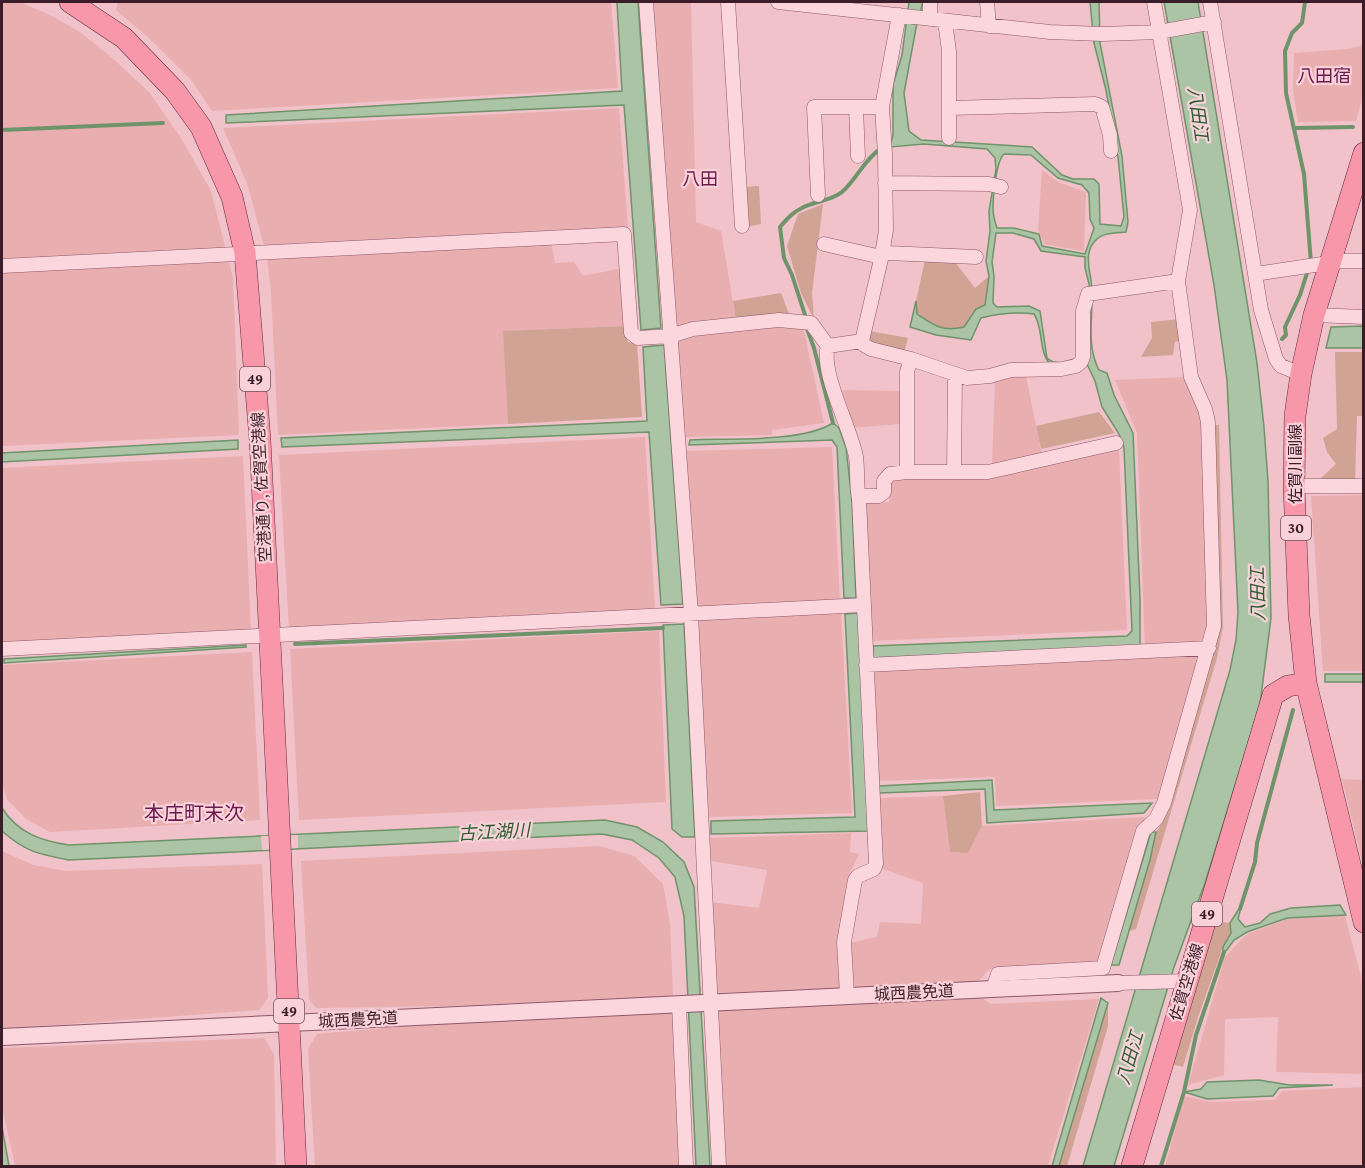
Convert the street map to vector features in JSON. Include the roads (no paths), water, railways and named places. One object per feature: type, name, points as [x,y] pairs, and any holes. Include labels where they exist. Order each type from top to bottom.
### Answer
[{"type":"main road","name":"空港通り, 佐賀空港線","points":[[75,2],[124,38],[175,91],[201,127],[232,197],[245,253],[260,440],[289,1022]]},
{"type":"main road","name":"佐賀川副線","points":[[1364,153],[1317,265],[1314,315],[1300,374],[1295,416],[1294,486],[1299,615],[1306,683],[1361,900],[1364,922]]},
{"type":"main road","name":"佐賀空港線","points":[[1132,1167],[1273,695],[1288,686],[1306,683]]},
{"type":"main road","name":"49","points":[[289,1022],[296,1167]]},
{"type":"street","points":[[646,2],[692,614],[719,1167]]},
{"type":"street","points":[[728,2],[742,226]]},
{"type":"street","points":[[778,2],[1050,32],[1159,32],[1214,22]]},
{"type":"street","points":[[926,18],[930,2]]},
{"type":"street","points":[[987,2],[989,26]]},
{"type":"street","points":[[993,988],[998,974],[1103,968],[1143,831],[1156,819],[1164,803],[1214,626],[1208,422],[1191,376],[1178,281],[1190,210],[1154,2]]},
{"type":"street","points":[[1210,2],[1262,310],[1275,359],[1281,366],[1300,374]]},
{"type":"street","points":[[862,342],[886,230],[882,107],[901,15]]},
{"type":"street","points":[[945,21],[949,51],[949,138]]},
{"type":"street","points":[[950,108],[1095,104],[1102,107],[1110,135],[1111,151]]},
{"type":"street","points":[[818,195],[814,107],[882,107]]},
{"type":"street","points":[[856,108],[858,156]]},
{"type":"street","points":[[885,183],[995,186]]},
{"type":"street","points":[[2,266],[624,234],[631,333],[638,338],[670,336],[693,329],[779,320],[807,322],[828,346]]},
{"type":"street","points":[[824,244],[877,256],[888,253],[976,256]]},
{"type":"street","points":[[1256,274],[1364,261]]},
{"type":"street","points":[[828,346],[862,342],[872,349],[911,359],[955,375],[978,379],[1011,370],[1062,369],[1082,359],[1083,311],[1091,293],[1178,281]]},
{"type":"street","points":[[1314,315],[1364,317]]},
{"type":"street","points":[[828,346],[826,353],[832,386],[856,457],[876,864],[874,869],[858,876],[855,880],[844,942],[847,995]]},
{"type":"street","points":[[907,472],[907,372],[911,359]]},
{"type":"street","points":[[954,472],[955,375]]},
{"type":"street","points":[[859,499],[863,496],[879,496],[884,492],[884,481],[890,474],[988,472],[1116,443]]},
{"type":"street","points":[[1294,486],[1364,486]]},
{"type":"street","points":[[2,649],[863,605]]},
{"type":"street","points":[[866,665],[1209,648]]},
{"type":"street","points":[[1118,983],[1187,981]]},
{"type":"street","name":"城西農免道","points":[[2,1037],[1118,983]]},
{"type":"street","points":[[679,1004],[686,1167]]},
{"type":"water","points":[[617,2],[638,2],[661,328],[641,330],[624,105],[226,123],[226,115],[622,91]]},
{"type":"water","points":[[909,2],[923,2],[904,93],[909,131],[921,140],[1032,147],[1062,175],[1073,179],[1094,179],[1099,184],[1100,224],[1121,226],[1124,217],[1118,157],[1106,90],[1094,43],[1090,2],[1099,2],[1100,43],[1122,156],[1128,222],[1126,232],[1102,236],[1095,241],[1089,252],[1092,291],[1091,341],[1099,370],[1107,373],[1114,395],[1133,433],[1140,646],[873,658],[873,646],[1127,636],[1132,631],[1124,448],[1119,434],[1102,407],[1095,381],[1086,362],[1050,364],[1044,353],[1039,326],[1034,314],[994,315],[981,318],[971,340],[936,335],[910,327],[916,301],[917,314],[934,325],[950,329],[964,327],[976,309],[985,305],[989,276],[986,261],[990,231],[989,211],[996,169],[995,158],[987,149],[924,144],[890,147],[893,135],[893,85],[902,55]],"holes":[[[1004,154],[1031,155],[1058,178],[1082,185],[1089,193],[1090,219],[1094,228],[1085,254],[1042,246],[1039,234],[1014,228],[997,228],[993,214],[994,196],[997,171]],[[996,233],[1013,233],[1034,239],[1041,251],[1085,257],[1090,288],[1087,345],[1077,358],[1062,363],[1053,362],[1047,358],[1040,311],[1029,306],[997,307],[993,303],[992,262]]]},
{"type":"water","name":"八田江","points":[[1164,2],[1198,2],[1257,363],[1268,481],[1271,618],[1260,704],[1205,883],[1174,967],[1114,1166],[1083,1166],[1230,670],[1236,640],[1238,612],[1227,380],[1214,285]]},
{"type":"water","points":[[1363,326],[1363,348],[1326,348],[1331,327]]},
{"type":"water","points":[[664,345],[683,604],[661,605],[649,432],[282,447],[281,438],[647,421],[643,347]]},
{"type":"water","points":[[833,423],[839,428],[846,448],[852,501],[856,598],[844,598],[837,447],[832,440],[689,445],[690,440],[784,437],[802,434]]},
{"type":"water","points":[[238,440],[238,449],[2,462],[2,453]]},
{"type":"water","points":[[858,613],[869,831],[711,834],[711,821],[855,817],[845,614]]},
{"type":"water","points":[[684,624],[695,837],[682,837],[672,829],[663,625]]},
{"type":"water","points":[[246,645],[246,647],[4,663],[4,659]]},
{"type":"water","points":[[1325,674],[1363,674],[1363,682],[1325,682]]},
{"type":"water","points":[[992,780],[994,810],[1152,803],[1144,813],[987,823],[985,789],[879,793],[879,786]]},
{"type":"water","name":"古江湖川","points":[[2,808],[8,817],[23,830],[49,841],[69,845],[605,820],[637,827],[663,842],[684,862],[694,887],[710,1166],[696,1166],[684,916],[675,877],[659,858],[632,840],[602,834],[69,860],[33,851],[10,838],[2,831]]},
{"type":"water","points":[[1151,832],[1156,832],[1150,860],[1119,965],[1111,965]]},
{"type":"water","points":[[1242,904],[1238,919],[1245,927],[1260,923],[1270,914],[1291,908],[1340,905],[1346,915],[1287,918],[1247,932],[1234,940],[1223,955],[1223,947],[1231,933],[1230,923]]},
{"type":"water","points":[[1101,998],[1108,1003],[1059,1166],[1052,1166]]},
{"type":"water","points":[[1259,1080],[1289,1085],[1333,1085],[1279,1088],[1273,1096],[1207,1099],[1184,1092],[1201,1089],[1207,1082]]},
{"type":"water","points":[[2,1127],[9,1166],[2,1166]]},
{"type":"waterway","points":[[1305,2],[1302,23],[1292,33],[1285,51],[1286,93],[1304,174],[1311,263]]},
{"type":"waterway","points":[[2,130],[163,123]]},
{"type":"waterway","points":[[1295,128],[1353,127]]},
{"type":"waterway","points":[[806,318],[784,258],[780,227],[799,210],[842,192],[880,149]]},
{"type":"waterway","points":[[1282,339],[1286,335],[1285,327],[1300,295],[1308,270]]},
{"type":"waterway","points":[[806,326],[814,348],[833,423]]},
{"type":"waterway","points":[[295,644],[663,628]]},
{"type":"waterway","points":[[1240,909],[1255,862],[1257,843],[1293,710]]},
{"type":"waterway","points":[[1161,1166],[1184,1092],[1196,1035],[1224,952]]},
{"type":"district","name":"八田宿","points":[[1324,76]]},
{"type":"district","name":"八田","points":[[700,179]]},
{"type":"district","name":"本庄町末次","points":[[194,813]]}]
